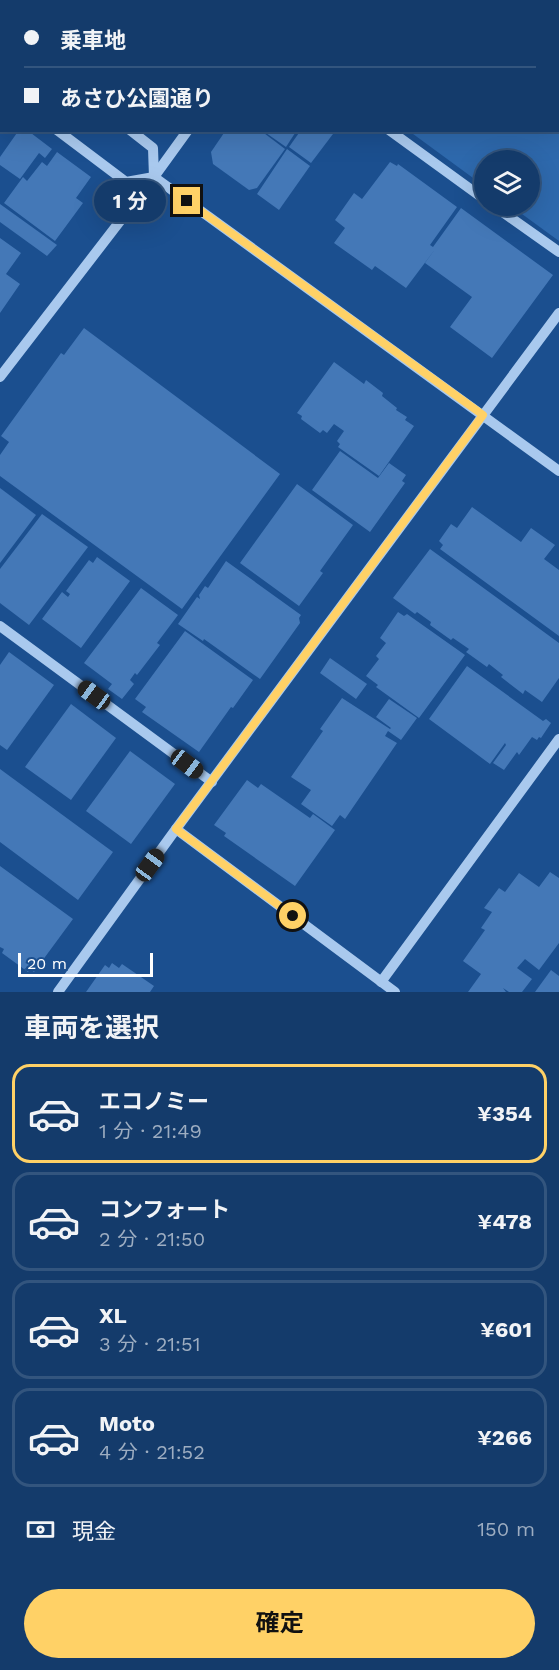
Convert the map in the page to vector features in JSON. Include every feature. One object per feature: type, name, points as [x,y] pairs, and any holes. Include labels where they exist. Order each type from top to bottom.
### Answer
[{"type":"street","points":[[60,132],[126,182],[154,177],[559,471]]},
{"type":"street","points":[[133,132],[153,148],[154,177]]},
{"type":"street","points":[[0,377],[187,132]]},
{"type":"street","points":[[392,132],[474,192]]},
{"type":"street","points":[[508,216],[559,252]]},
{"type":"street","points":[[58,992],[176,829],[559,313]]},
{"type":"street","points":[[0,626],[212,782]]},
{"type":"street","points":[[381,982],[559,739]]},
{"type":"street","points":[[176,829],[395,992]]},
{"type":"shaded area","points":[[410,132],[559,132],[559,241],[525,216],[540,216],[540,150],[474,150],[474,179]]},
{"type":"building","points":[[18,132],[30,132],[52,149],[45,158],[39,153],[20,179],[0,165],[0,157]]},
{"type":"building","points":[[225,132],[263,132],[285,149],[257,188],[249,190],[213,164],[211,152]]},
{"type":"building","points":[[267,132],[296,132],[286,147]]},
{"type":"building","points":[[300,132],[334,132],[311,163],[289,147]]},
{"type":"building","points":[[287,149],[310,166],[279,210],[257,194]]},
{"type":"building","points":[[57,152],[91,177],[76,198],[83,203],[55,241],[4,203],[23,177],[27,181],[42,162],[47,166]]},
{"type":"building","points":[[390,162],[397,166],[398,164],[457,207],[430,245],[433,247],[461,208],[553,275],[492,358],[450,327],[472,297],[425,263],[436,248],[406,288],[375,266],[372,270],[334,243],[345,228],[335,220],[354,193],[362,199]]},
{"type":"building","points":[[0,204],[57,245],[47,256],[0,222]]},
{"type":"building","points":[[0,238],[21,253],[6,274],[20,284],[0,313]]},
{"type":"building","points":[[84,328],[280,474],[182,609],[0,476],[0,455],[9,442],[1,436],[61,353],[64,355]]},
{"type":"building","points":[[334,362],[364,384],[366,380],[383,393],[382,396],[414,426],[379,476],[338,447],[340,444],[337,441],[344,431],[334,424],[327,433],[323,430],[320,433],[301,419],[302,416],[297,413]]},
{"type":"building","points":[[340,451],[378,478],[389,463],[406,475],[402,481],[405,483],[370,532],[312,490]]},
{"type":"building","points":[[297,484],[353,525],[320,571],[323,573],[299,606],[240,563]]},
{"type":"building","points":[[0,488],[36,515],[0,563]]},
{"type":"building","points":[[472,507],[521,542],[531,528],[555,545],[544,559],[559,570],[559,636],[440,549],[443,545],[439,541],[451,524],[457,528]]},
{"type":"building","points":[[42,514],[88,547],[29,625],[0,603],[0,569]]},
{"type":"building","points":[[430,549],[559,643],[559,678],[542,702],[525,690],[523,694],[501,677],[503,675],[489,664],[487,667],[466,652],[469,649],[453,638],[451,640],[430,625],[431,622],[393,598]]},
{"type":"building","points":[[97,557],[130,581],[81,648],[42,619],[62,592],[68,597],[70,594],[66,591],[89,560],[93,563]]},
{"type":"building","points":[[226,561],[301,615],[300,623],[260,679],[204,639],[203,641],[178,624],[197,597],[200,599],[199,595],[205,586],[208,588]]},
{"type":"building","points":[[141,588],[178,615],[157,643],[160,645],[137,675],[135,673],[130,680],[134,684],[122,699],[108,689],[112,684],[84,663]]},
{"type":"building","points":[[398,612],[404,616],[407,614],[465,655],[419,718],[376,687],[378,685],[366,676],[379,659],[376,656],[386,643],[380,638]]},
{"type":"building","points":[[185,631],[253,680],[199,752],[142,712],[146,707],[135,699]]},
{"type":"building","points":[[9,652],[54,685],[7,750],[0,745],[0,665]]},
{"type":"building","points":[[330,658],[367,684],[356,699],[320,673]]},
{"type":"building","points":[[467,666],[543,721],[546,719],[551,723],[541,738],[537,740],[532,737],[519,755],[517,752],[504,770],[493,763],[506,745],[505,743],[490,764],[429,719]]},
{"type":"building","points":[[342,698],[390,729],[376,717],[389,699],[417,718],[401,740],[388,731],[385,736],[397,743],[345,819],[340,815],[332,826],[301,804],[311,790],[291,777],[323,731],[320,729]]},
{"type":"building","points":[[71,704],[116,738],[71,800],[25,767]]},
{"type":"building","points":[[130,751],[175,784],[131,844],[86,811]]},
{"type":"building","points":[[0,769],[113,852],[78,900],[0,842]]},
{"type":"building","points":[[247,780],[258,788],[261,784],[310,818],[313,814],[335,830],[295,886],[224,836],[226,833],[214,825]]},
{"type":"building","points":[[0,866],[73,919],[34,972],[30,969],[28,972],[2,953],[4,949],[0,947]]},
{"type":"building","points":[[550,872],[559,878],[559,943],[539,970],[525,959],[517,968],[532,979],[522,992],[509,992],[503,988],[506,992],[468,992],[481,974],[463,961],[485,930],[481,928],[492,912],[484,908],[499,888],[505,892],[519,873],[539,887]]},
{"type":"building","points":[[112,963],[119,968],[122,964],[154,986],[150,992],[86,992],[105,965],[109,968]]},
{"type":"building","points":[[551,970],[559,976],[559,992],[535,992]]},
{"type":"route","points":[[187,201],[483,415],[176,829],[293,916]]}]
